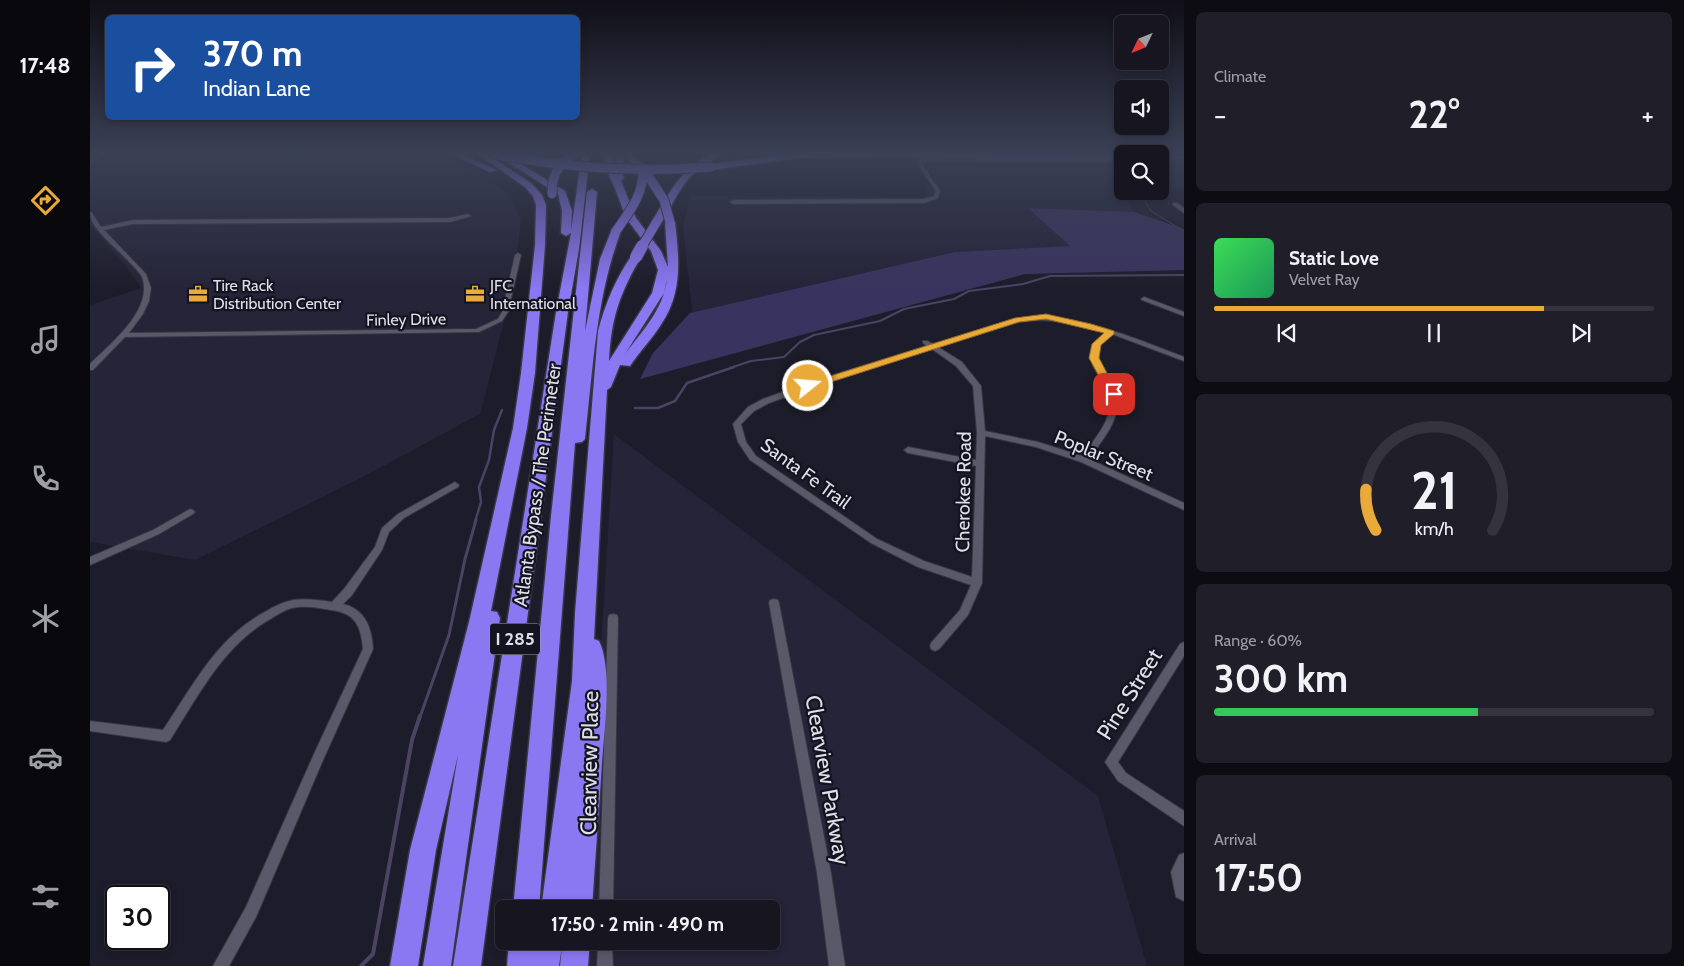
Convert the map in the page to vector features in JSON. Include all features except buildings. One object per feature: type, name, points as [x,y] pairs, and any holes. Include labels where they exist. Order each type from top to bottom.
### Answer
[{"type":"highway","points":[[533,198],[541,216]]},
{"type":"highway","points":[[404,966],[423,850],[479,622],[520,428],[528,373],[541,216],[541,205],[538,198]]},
{"type":"highway","points":[[528,373],[540,322],[550,250],[549,198]]},
{"type":"highway","points":[[562,312],[567,211],[564,198]]},
{"type":"highway","name":"Atlanta Bypass / The Perimeter","points":[[468,966],[562,312],[574,249],[580,198]]},
{"type":"highway","name":"Atlanta Bypass / The Perimeter","points":[[527,900],[560,516],[592,198]]},
{"type":"highway","points":[[598,411],[613,364],[658,292],[663,279],[661,261],[631,218],[624,198]]},
{"type":"highway","points":[[560,516],[578,434],[592,322],[605,259],[616,231],[638,198]]},
{"type":"highway","points":[[596,437],[605,404],[620,370],[655,324],[671,295],[675,271],[670,222],[667,204],[664,198]]},
{"type":"highway","points":[[555,900],[583,681],[585,613],[604,331],[611,303],[619,284],[671,198]]},
{"type":"highway","points":[[437,966],[498,563],[506,494]]},
{"type":"highway","points":[[579,900],[594,714],[595,678],[590,631],[585,613]]},
{"type":"highway","points":[[521,966],[522,950]]},
{"type":"highway","points":[[545,966],[548,950]]},
{"type":"highway","points":[[574,966],[575,950]]},
{"type":"street","points":[[733,202],[925,201],[933,198]]},
{"type":"street","points":[[1184,204],[1175,204],[1184,211]]},
{"type":"street","points":[[90,214],[100,229],[135,265],[148,283],[146,303],[137,318],[90,368]]},
{"type":"street","points":[[100,229],[133,222],[450,220],[468,216]]},
{"type":"street","name":"Finley Drive","points":[[122,335],[477,330],[500,320],[506,312],[518,255]]},
{"type":"street","points":[[1144,299],[1184,314]]},
{"type":"street","name":"Santa Fe Trail","points":[[977,583],[921,564],[874,541],[753,458],[743,446],[738,433],[737,424],[742,416],[766,401],[929,344],[1033,317],[1062,320],[1110,332],[1184,360]]},
{"type":"street","points":[[1084,460],[1106,428],[1115,403],[1114,394],[1094,358],[1096,344],[1110,332]]},
{"type":"street","name":"Cherokee Road","points":[[929,344],[959,364],[977,386],[981,433],[977,583],[964,612],[935,646]]},
{"type":"street","name":"Poplar Street","points":[[981,433],[1038,445],[1084,460],[1184,507]]},
{"type":"street","points":[[908,450],[980,464]]},
{"type":"street","points":[[334,606],[348,592],[379,548],[385,530],[400,516],[455,485]]},
{"type":"street","points":[[90,561],[156,532],[190,512]]},
{"type":"street","points":[[90,726],[166,736],[203,678],[239,633],[261,617],[291,604],[313,603],[346,608],[357,615],[364,624],[368,638],[368,649],[251,912],[221,966]]},
{"type":"street","name":"Clearview Parkway","points":[[774,603],[824,873],[836,966]]},
{"type":"street","name":"Clearview Place","points":[[606,900],[613,618]]},
{"type":"street","name":"Pine Street","points":[[1184,647],[1112,762],[1122,777],[1184,819]]},
{"type":"street","points":[[1184,860],[1178,872],[1181,892],[1184,894]]},
{"type":"street","points":[[605,966],[606,950]]},
{"type":"shaded area","points":[[90,198],[510,198],[521,220],[514,284],[480,414],[361,478],[195,560],[90,542],[90,305],[141,288],[125,265],[90,225]]},
{"type":"shaded area","points":[[689,198],[1114,198],[1114,200],[1128,200],[1134,212],[1029,208],[1071,247],[955,252],[690,313],[692,310],[683,226]]},
{"type":"shaded area","points":[[1028,208],[1134,212],[1184,229],[1184,270],[1025,274],[640,379],[653,353],[690,313],[955,252],[1070,246]]},
{"type":"shaded area","points":[[614,434],[1098,796],[1147,966],[581,966],[582,950],[780,950],[780,900],[586,900]]},
{"type":"waterway","points":[[1144,200],[1151,211],[1184,231]]},
{"type":"waterway","points":[[730,368],[751,361],[784,357],[800,342],[814,335],[880,321],[904,309],[954,299],[969,291],[1023,284],[1050,276],[1184,275]]},
{"type":"waterway","points":[[635,408],[658,408],[675,401],[687,383],[734,367]]},
{"type":"waterway","points":[[475,522],[481,502],[479,487],[489,460],[494,430],[502,410]]},
{"type":"waterway","points":[[420,717],[449,635],[465,559],[476,520]]},
{"type":"waterway","points":[[361,966],[373,954],[412,740],[420,716]]},
{"type":"place","name":"Tire Rack Distribution Center","points":[[198,294]]},
{"type":"place","name":"JFC International","points":[[475,294]]},
{"type":"route","points":[[808,386],[1018,320],[1046,317],[1091,326],[1110,332],[1096,344],[1094,358],[1098,369],[1114,394]]}]
